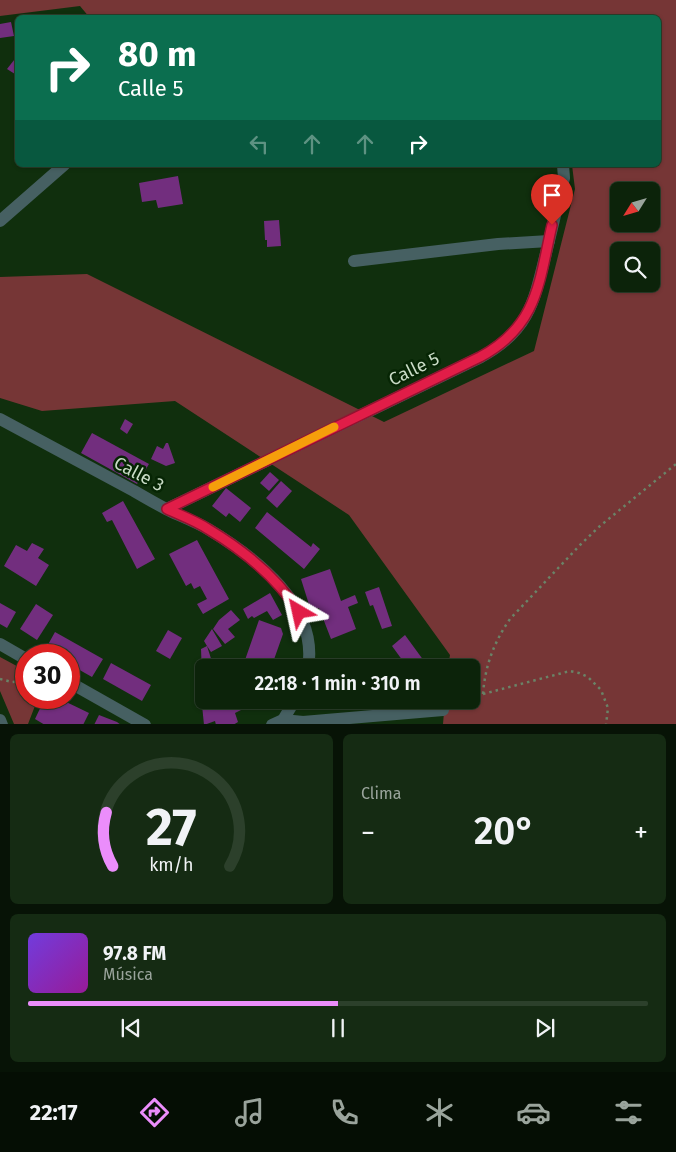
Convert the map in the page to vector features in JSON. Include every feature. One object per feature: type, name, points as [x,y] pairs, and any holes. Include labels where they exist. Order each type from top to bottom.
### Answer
[{"type":"street","points":[[0,220],[62,167]]},
{"type":"street","name":"Calle 5","points":[[167,509],[492,350],[513,334],[527,315],[536,294],[564,178],[563,167]]},
{"type":"street","points":[[354,262],[498,244],[549,241]]},
{"type":"street","name":"Calle 3","points":[[0,419],[167,509],[207,528],[244,554],[284,591],[299,612],[304,624],[309,649],[308,659]]},
{"type":"street","points":[[0,644],[15,653]]},
{"type":"street","points":[[80,688],[144,724]]},
{"type":"street","points":[[278,722],[288,709]]},
{"type":"street","points":[[278,722],[303,722],[443,710]]},
{"type":"street","points":[[0,720],[2,724]]},
{"type":"path","points":[[483,694],[486,667],[490,654],[510,619],[580,545],[607,520],[676,464]]},
{"type":"path","points":[[480,695],[570,671],[588,677],[602,690],[608,708],[607,724]]},
{"type":"path","points":[[0,679],[15,682]]},
{"type":"shaded area","points":[[0,0],[676,0],[676,724],[443,724],[444,709],[480,709],[480,659],[449,659],[450,655],[349,515],[175,401],[42,411],[0,398],[0,277],[87,274],[384,422],[534,351],[575,189],[572,167],[661,167],[661,15],[88,15],[80,6],[0,16]]},
{"type":"shaded area","points":[[0,657],[15,665],[15,709],[34,709],[28,724],[14,724],[0,691]]},
{"type":"building","points":[[11,22],[14,36],[0,38],[0,24]]},
{"type":"building","points":[[15,59],[15,74],[7,69]]},
{"type":"building","points":[[178,176],[183,204],[158,208],[156,200],[142,202],[139,183]]},
{"type":"building","points":[[279,220],[281,246],[267,247],[264,221]]},
{"type":"building","points":[[125,419],[133,424],[127,434],[120,429]]},
{"type":"building","points":[[92,433],[149,464],[137,484],[81,453]]},
{"type":"building","points":[[166,443],[168,443],[175,463],[166,466],[151,459],[157,446],[163,449]]},
{"type":"building","points":[[270,472],[279,480],[269,491],[260,483]]},
{"type":"building","points":[[281,481],[292,491],[277,508],[266,498]]},
{"type":"building","points":[[226,488],[251,508],[240,522],[229,513],[226,517],[212,506]]},
{"type":"building","points":[[123,501],[155,559],[137,569],[112,520],[107,522],[102,513]]},
{"type":"building","points":[[267,512],[311,547],[313,543],[320,549],[304,569],[255,528]]},
{"type":"building","points":[[197,540],[229,599],[203,614],[197,604],[207,599],[200,586],[194,589],[191,583],[186,586],[169,554]]},
{"type":"building","points":[[32,543],[44,549],[38,558],[49,565],[36,586],[4,566],[16,545],[27,551]]},
{"type":"building","points":[[330,569],[341,601],[355,595],[358,603],[348,607],[356,629],[331,639],[319,608],[311,611],[301,579]]},
{"type":"building","points":[[379,587],[392,626],[382,629],[373,605],[370,606],[365,592]]},
{"type":"building","points":[[270,593],[282,615],[273,620],[267,611],[248,619],[243,609]]},
{"type":"building","points":[[0,603],[16,612],[7,628],[0,624]]},
{"type":"building","points":[[36,604],[53,615],[37,640],[20,629]]},
{"type":"building","points":[[231,610],[240,620],[228,629],[235,637],[225,644],[213,629],[219,620]]},
{"type":"building","points":[[259,620],[281,628],[283,634],[274,659],[245,659]]},
{"type":"building","points":[[212,629],[222,646],[211,652],[204,641]]},
{"type":"building","points":[[168,630],[182,638],[170,659],[156,651]]},
{"type":"building","points":[[55,632],[76,644],[48,644]]},
{"type":"building","points":[[405,635],[423,659],[401,659],[392,646]]},
{"type":"building","points":[[80,646],[103,659],[92,677],[80,670]]},
{"type":"building","points":[[207,646],[211,659],[201,659],[201,649]]},
{"type":"building","points":[[111,663],[151,685],[142,701],[103,679]]},
{"type":"building","points":[[40,709],[80,709],[89,713],[84,724],[43,724],[35,719]]},
{"type":"building","points":[[202,709],[243,709],[235,713],[238,722],[235,724],[216,724],[215,721],[204,724]]},
{"type":"building","points":[[99,715],[120,724],[94,724]]},
{"type":"slow traffic","points":[[213,487],[334,427]]},
{"type":"route","points":[[299,612],[292,600],[252,559],[207,528],[167,509],[480,357],[503,343],[521,325],[532,304],[552,225]]}]
